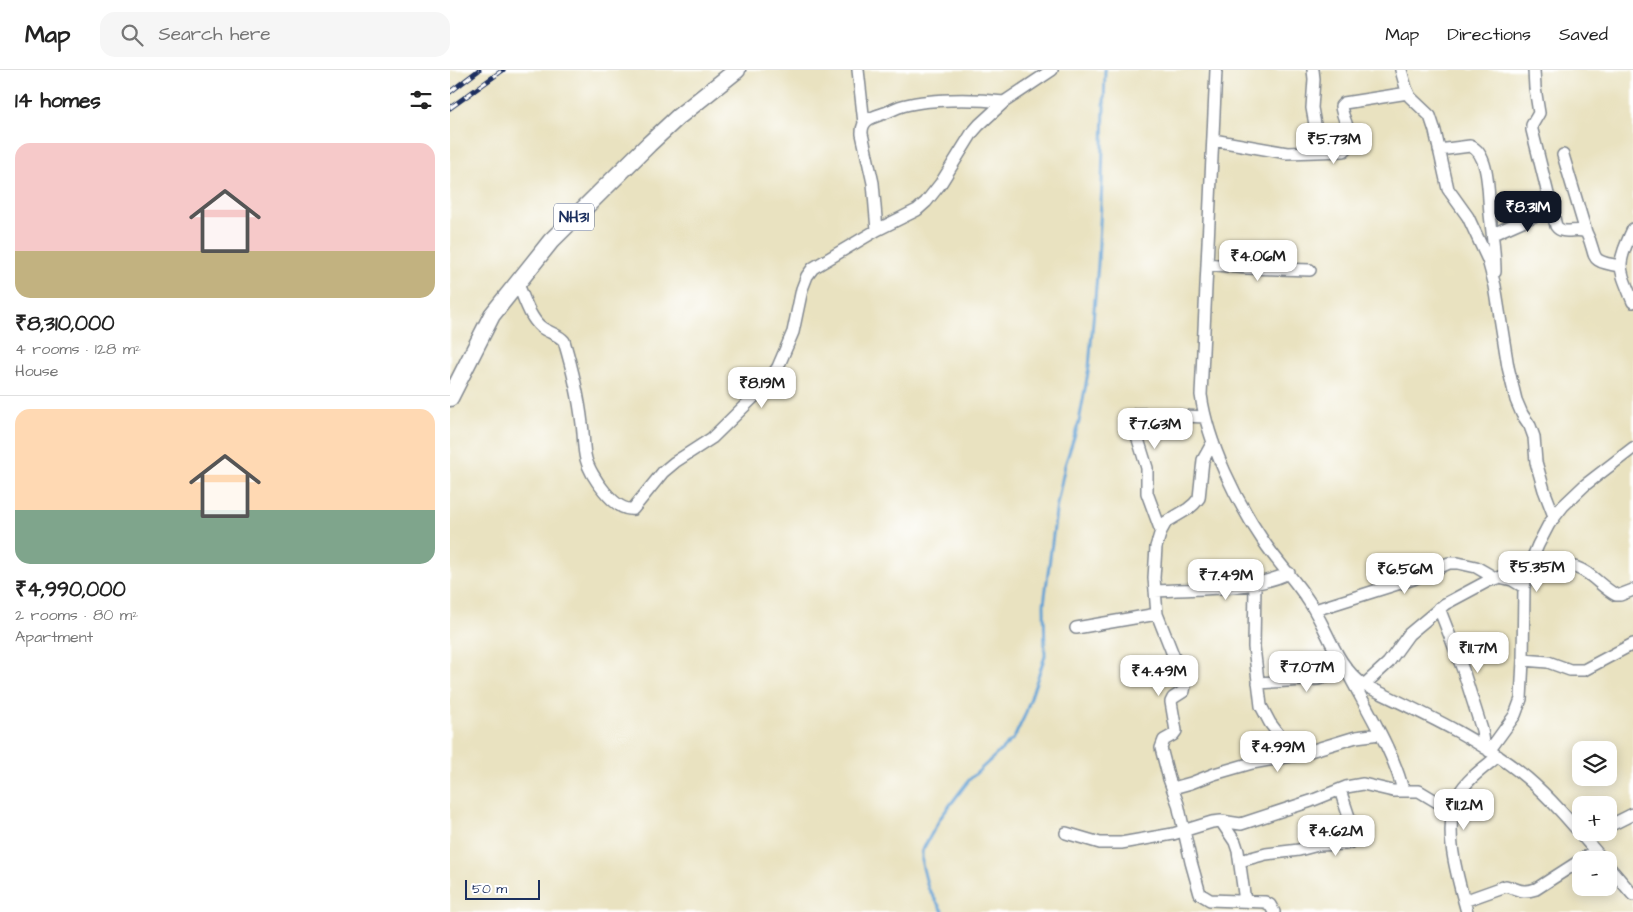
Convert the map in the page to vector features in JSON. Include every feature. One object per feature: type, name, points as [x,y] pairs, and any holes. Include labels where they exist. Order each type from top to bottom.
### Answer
[{"type":"highway","name":"NH31","points":[[450,398],[492,315],[551,241],[624,167],[678,117],[737,70]]},
{"type":"street","points":[[858,70],[864,123]]},
{"type":"street","points":[[517,282],[536,321],[546,330],[564,341],[580,411],[585,458],[593,475],[609,496],[622,507],[633,510],[663,472],[712,438],[765,386],[778,367],[793,332],[802,289],[812,268],[877,230],[916,210],[926,202],[941,183],[972,133],[1004,102],[1052,70]]},
{"type":"street","points":[[1216,70],[1208,264],[1200,395],[1205,417],[1225,472],[1263,540],[1315,610],[1380,734],[1398,773],[1403,791]]},
{"type":"street","points":[[1313,70],[1312,108],[1320,152]]},
{"type":"street","points":[[1401,70],[1410,97],[1430,116],[1448,189],[1463,208],[1483,248],[1495,286],[1508,367],[1516,400],[1534,437],[1536,462],[1554,516]]},
{"type":"street","points":[[1534,70],[1534,88],[1539,113],[1532,125],[1532,130],[1559,230],[1563,232],[1576,230],[1586,232]]},
{"type":"street","points":[[1213,140],[1287,153],[1344,151],[1348,148],[1350,141],[1349,131],[1341,106],[1344,103],[1408,93]]},
{"type":"street","points":[[877,230],[873,183],[862,134],[864,123],[869,118],[899,107],[921,103],[966,100],[1004,102]]},
{"type":"street","points":[[1439,150],[1470,146],[1479,153],[1487,177],[1495,251],[1495,286]]},
{"type":"street","points":[[1564,155],[1595,257],[1604,264],[1620,266]]},
{"type":"street","points":[[1493,234],[1552,208]]},
{"type":"street","points":[[1633,229],[1623,252],[1620,266],[1633,302]]},
{"type":"street","points":[[1208,264],[1310,270]]},
{"type":"street","points":[[1160,531],[1147,493],[1147,468],[1137,436],[1135,418],[1137,414],[1205,417]]},
{"type":"street","points":[[1213,442],[1203,460],[1199,498],[1188,509],[1166,522],[1160,531],[1156,547],[1154,560],[1157,614],[1185,685],[1184,691],[1173,698],[1171,702],[1176,731],[1174,735],[1164,740],[1161,748],[1178,804],[1200,894],[1210,900],[1264,902],[1270,905],[1274,912]]},
{"type":"street","points":[[1572,866],[1536,889],[1521,892],[1506,886],[1465,907],[1452,849],[1451,835],[1454,812],[1458,795],[1491,752],[1519,707],[1522,688],[1524,587],[1538,545],[1554,516],[1574,495],[1633,448]]},
{"type":"street","points":[[1315,610],[1412,578],[1449,563],[1458,562],[1476,567],[1494,578]]},
{"type":"street","points":[[1530,566],[1574,566],[1586,572],[1616,595],[1633,590]]},
{"type":"street","points":[[1155,590],[1225,588],[1255,584],[1289,573]]},
{"type":"street","points":[[1364,685],[1388,663],[1409,634],[1439,608],[1453,599],[1494,578],[1505,578],[1524,587]]},
{"type":"street","points":[[1255,584],[1254,647],[1261,706],[1270,723],[1285,743],[1287,757]]},
{"type":"street","points":[[1439,608],[1463,670],[1491,752]]},
{"type":"street","points":[[1076,628],[1157,614]]},
{"type":"street","points":[[1523,660],[1548,662],[1570,670],[1584,670],[1633,644]]},
{"type":"street","points":[[1258,683],[1318,679],[1345,668]]},
{"type":"street","points":[[1345,668],[1355,679],[1364,685],[1411,707],[1491,752],[1529,780],[1572,825]]},
{"type":"street","points":[[1172,788],[1252,763],[1320,749],[1356,737],[1380,734]]},
{"type":"street","points":[[1066,833],[1100,843],[1151,839],[1212,822],[1220,821],[1241,824],[1363,784],[1393,791],[1419,791],[1454,812]]},
{"type":"street","points":[[1240,861],[1266,854],[1299,850],[1318,845],[1349,843],[1352,838],[1353,829],[1340,790]]},
{"type":"street","points":[[1617,822],[1633,814]]},
{"type":"street","points":[[1220,821],[1235,842],[1240,861],[1244,901]]},
{"type":"street","points":[[1586,841],[1595,851]]},
{"type":"street","points":[[1617,876],[1633,895]]},
{"type":"waterway","points":[[943,912],[928,888],[922,864],[922,851],[941,817],[969,780],[1014,738],[1025,715],[1045,656],[1044,604],[1057,504],[1065,465],[1079,422],[1089,367],[1098,264],[1105,70]]},
{"type":"railway","points":[[450,92],[479,70]]},
{"type":"railway","points":[[450,108],[503,70]]}]
